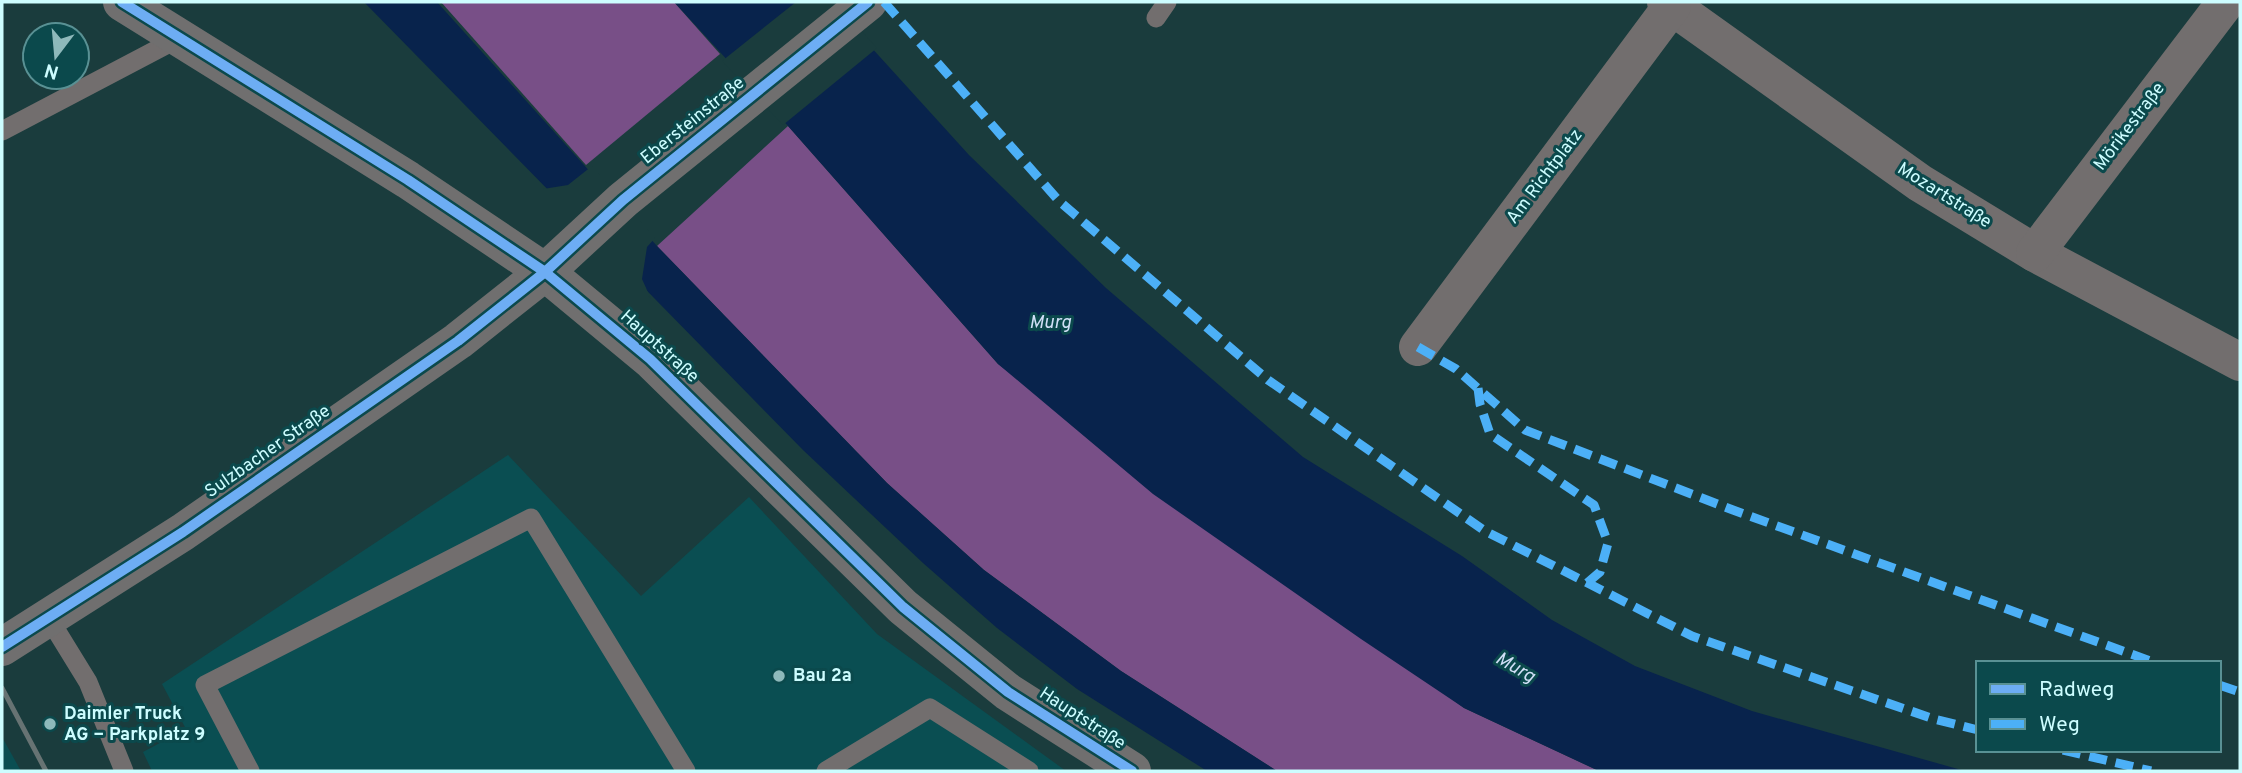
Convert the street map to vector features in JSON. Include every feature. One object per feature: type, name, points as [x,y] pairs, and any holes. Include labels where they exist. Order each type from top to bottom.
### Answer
[{"type":"street","name":"Hauptstraße","points":[[122,2],[408,180],[545,272],[650,359],[903,607],[1008,692],[1132,771]]},
{"type":"street","name":"Ebersteinstraße","points":[[545,272],[623,200],[867,2]]},
{"type":"street","name":"Mörikestraße","points":[[2035,253],[2226,2]]},
{"type":"street","name":"Mozartstraße","points":[[1669,4],[1920,183],[2035,253],[2240,362]]},
{"type":"street","name":"Am Richtplatz","points":[[1418,347],[1669,4]]},
{"type":"street","name":"Sulzbacher Straße","points":[[2,647],[183,532],[446,349],[545,272]]},
{"type":"lane","points":[[1156,18],[1167,2]]},
{"type":"lane","points":[[2,131],[179,38]]},
{"type":"lane","points":[[250,771],[205,685],[531,518],[686,771]]},
{"type":"lane","points":[[47,617],[88,682],[124,771]]},
{"type":"lane","points":[[826,771],[930,708],[1029,771]]},
{"type":"shaded area","points":[[441,2],[674,2],[720,54],[586,165]]},
{"type":"shaded area","points":[[788,126],[998,364],[1464,708],[1599,771],[1277,771],[1121,671],[984,570],[887,483],[657,246]]},
{"type":"shaded area","points":[[508,455],[641,596],[749,497],[877,634],[1066,771],[152,771],[143,752],[186,729],[162,684]]},
{"type":"shaded area","points":[[2,737],[21,771],[2,771]]},
{"type":"water","points":[[364,2],[437,2],[657,246],[887,483],[984,570],[1121,671],[1277,771],[1207,771],[1077,689],[997,628],[923,563],[803,450]]},
{"type":"water","name":"Murg","points":[[674,2],[830,2],[969,155],[1106,288],[1303,457],[1462,556],[1552,620],[1635,666],[1752,711],[1965,771],[1599,771],[1464,708],[1153,494],[998,364],[788,126]]},
{"type":"pier","points":[[796,2],[835,2],[877,48],[783,125],[722,61]]},
{"type":"pier","points":[[592,166],[655,238],[647,247],[642,279],[651,299],[543,189],[568,185]]},
{"type":"railway","points":[[2,688],[46,771]]},
{"type":"marked path","points":[[884,2],[1059,201],[1268,380],[1485,531],[1692,636],[1934,719],[1976,730]]},
{"type":"marked path","points":[[1418,347],[1456,369],[1525,430],[1733,510],[2150,661]]},
{"type":"marked path","points":[[1478,388],[1480,404],[1490,434],[1594,505],[1608,543],[1600,572],[1587,583]]},
{"type":"marked path","points":[[2221,686],[2240,692]]},
{"type":"marked path","points":[[2071,752],[2151,771]]},
{"type":"cycle path","points":[[122,2],[408,180],[545,272],[650,359],[903,607],[1008,692],[1132,771]]},
{"type":"cycle path","points":[[2,647],[183,532],[458,341],[545,272],[623,200],[868,2]]},
{"type":"place","name":"Bau 2a","points":[[779,676]]},
{"type":"place","name":"Daimler Truck AG − Parkplatz 9","points":[[50,724]]}]
